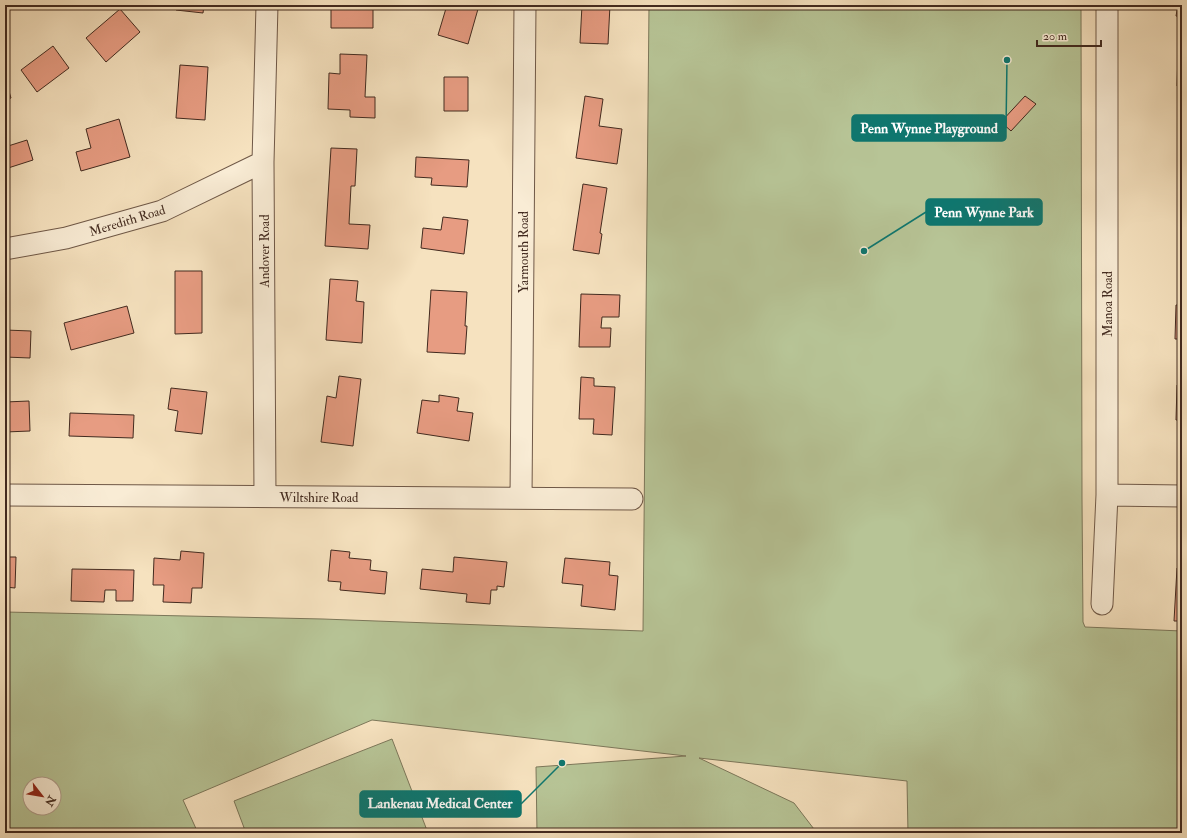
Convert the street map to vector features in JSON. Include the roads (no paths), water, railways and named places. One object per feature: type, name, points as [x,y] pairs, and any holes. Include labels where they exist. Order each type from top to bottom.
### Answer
[{"type":"street","name":"Andover Road","points":[[266,496],[263,162],[267,5]]},
{"type":"street","name":"Yarmouth Road","points":[[521,498],[525,5]]},
{"type":"street","name":"Manoa Road","points":[[1102,604],[1107,495],[1107,5]]},
{"type":"street","name":"Meredith Road","points":[[5,249],[66,238],[162,212],[263,162]]},
{"type":"street","name":"Wiltshire Road","points":[[5,495],[632,500]]},
{"type":"street","points":[[1107,495],[1182,496]]},
{"type":"place","name":"Penn Wynne Playground","points":[[1007,60]]},
{"type":"place","name":"Penn Wynne Park","points":[[864,251]]},
{"type":"place","name":"Lankenau Medical Center","points":[[562,763]]}]
